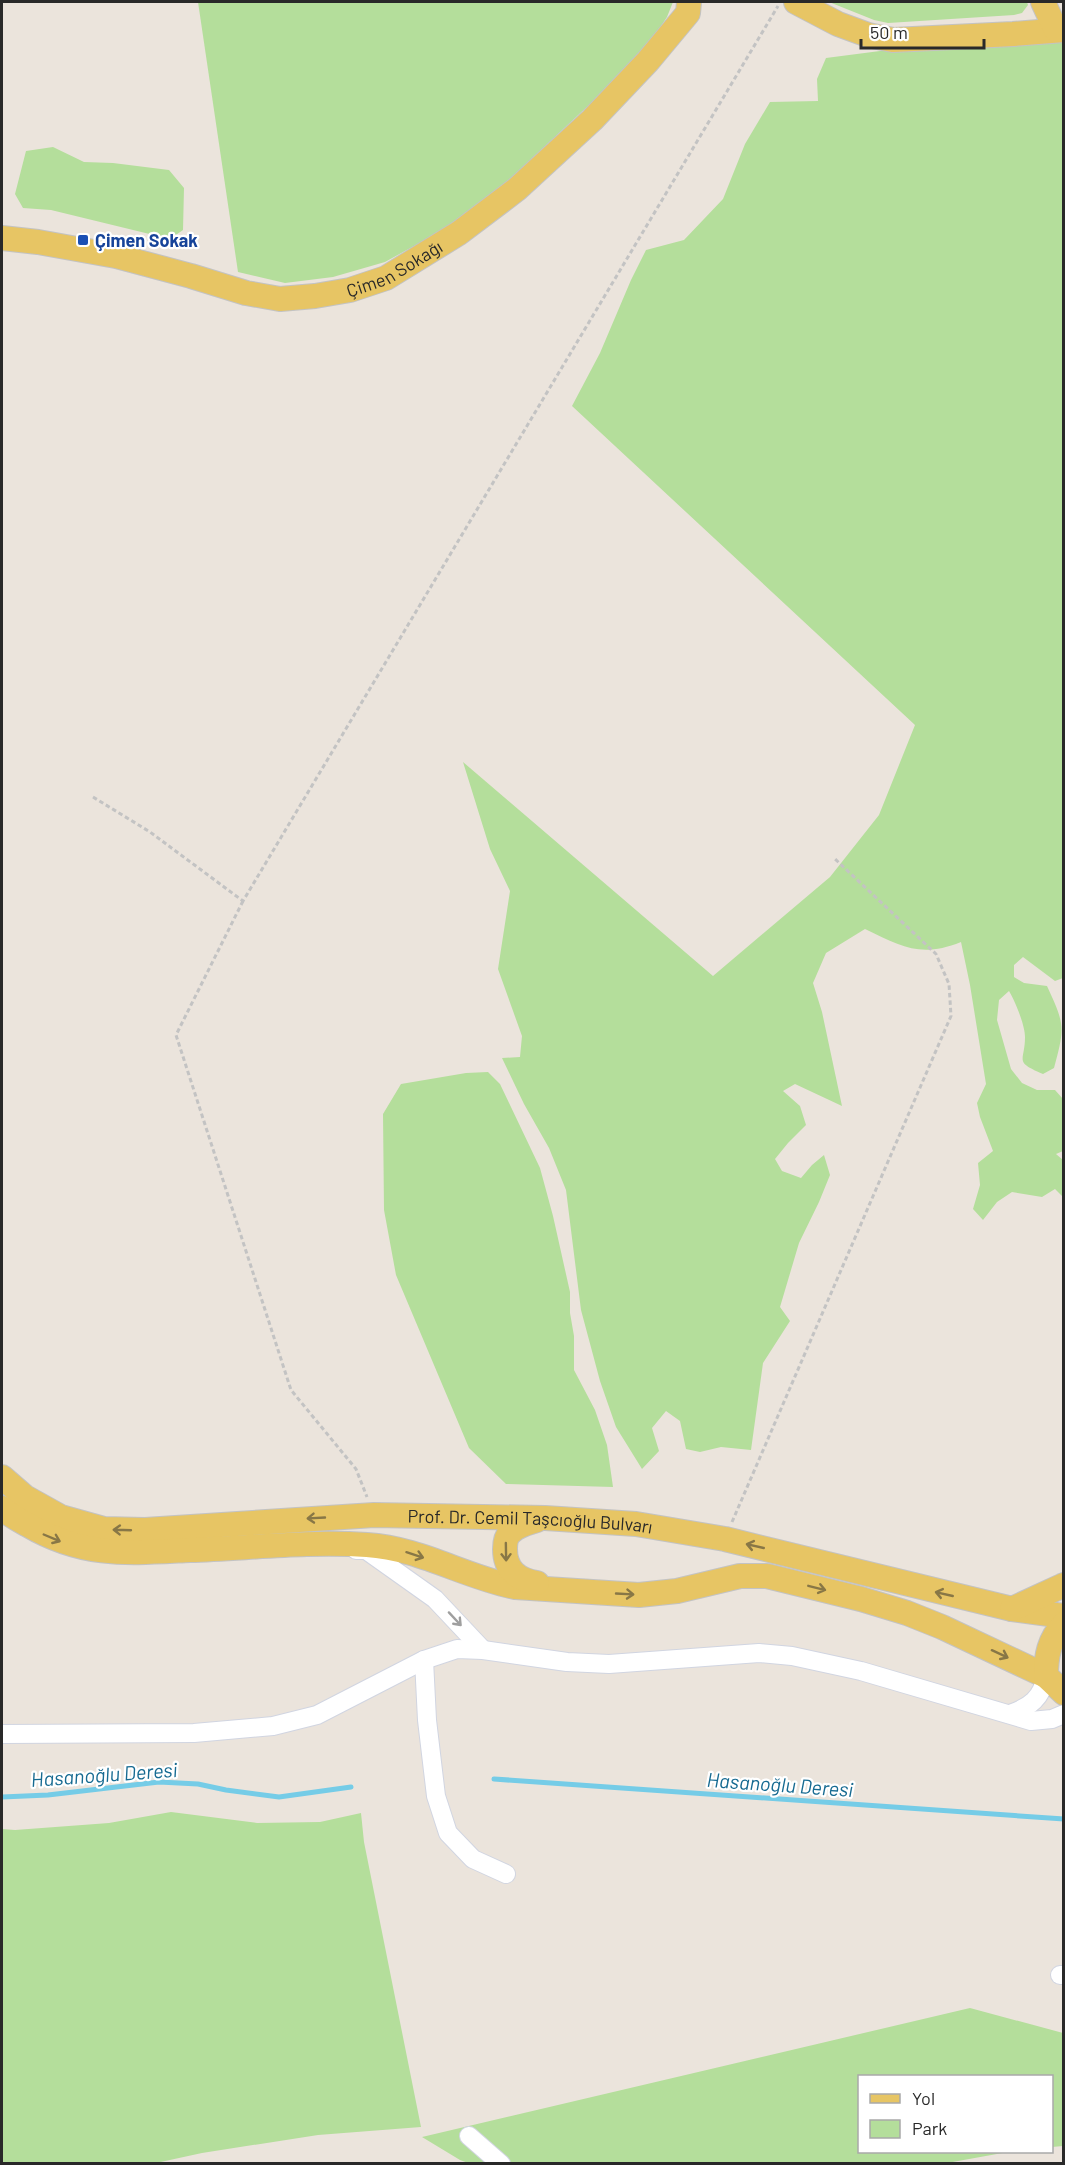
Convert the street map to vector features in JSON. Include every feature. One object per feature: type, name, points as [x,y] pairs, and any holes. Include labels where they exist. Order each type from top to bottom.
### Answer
[{"type":"main road","points":[[796,2],[838,24],[868,35],[893,40],[1060,30],[1043,2]]},
{"type":"main road","name":"Çimen Sokağı","points":[[2,238],[116,256],[246,292],[280,299],[350,290],[386,278],[459,233],[517,189],[592,120],[648,61],[694,5]]},
{"type":"main road","name":"Prof. Dr. Cemil Taşcıoğlu Bulvarı","points":[[2,1477],[25,1497],[61,1517],[104,1529],[145,1530],[374,1515],[545,1518],[636,1524],[725,1539],[870,1574],[917,1588],[1012,1609],[1064,1616]]},
{"type":"main road","name":"Prof. Dr. Cemil Taşcıoğlu Bulvarı","points":[[2,1508],[42,1534],[67,1544],[115,1553],[369,1545],[405,1552],[496,1583],[515,1587],[639,1595],[677,1591],[740,1576],[767,1576],[907,1613],[1046,1676],[1064,1693]]},
{"type":"main road","points":[[545,1518],[520,1526],[508,1535],[505,1546],[507,1564],[512,1572],[530,1582],[589,1592]]},
{"type":"main road","points":[[1012,1609],[1064,1585]]},
{"type":"main road","points":[[1046,1676],[1051,1643],[1064,1624]]},
{"type":"street","points":[[252,1548],[366,1550],[435,1599],[483,1650]]},
{"type":"street","points":[[2,1734],[194,1733],[273,1726],[317,1714],[424,1660],[457,1649],[483,1650],[567,1662],[609,1664],[759,1653],[792,1656],[861,1671],[1031,1721],[1064,1714]]},
{"type":"street","points":[[424,1660],[427,1720],[436,1796],[448,1833],[473,1859],[506,1874]]},
{"type":"street","points":[[1010,1714],[1035,1702],[1044,1687],[1046,1676]]},
{"type":"street","points":[[470,2136],[501,2163]]},
{"type":"path","points":[[374,1515],[356,1469],[291,1390],[176,1035],[243,901],[780,2]]},
{"type":"path","points":[[93,797],[150,832],[243,901]]},
{"type":"path","points":[[725,1539],[951,1016],[949,984],[936,954],[835,859]]},
{"type":"green space","points":[[198,2],[673,2],[667,17],[641,56],[507,182],[452,225],[385,262],[333,277],[285,283],[238,272]]},
{"type":"green space","points":[[829,2],[1027,2],[1028,5],[1022,13],[1014,15],[888,23],[874,20]]},
{"type":"green space","points":[[1063,38],[1063,978],[1055,981],[1023,957],[1014,965],[1014,977],[1024,983],[1047,986],[1057,1010],[1061,1034],[1054,1068],[1043,1074],[1024,1063],[1023,1026],[1009,991],[999,1000],[997,1020],[1011,1069],[1022,1083],[1037,1090],[1055,1090],[1063,1099],[1063,1151],[1056,1154],[1063,1160],[1063,1197],[1055,1189],[1042,1197],[1012,1192],[997,1202],[983,1220],[973,1209],[980,1185],[978,1163],[993,1151],[977,1103],[986,1084],[961,942],[947,947],[923,950],[901,945],[865,929],[826,953],[813,983],[822,1012],[842,1106],[795,1084],[783,1091],[800,1106],[806,1125],[775,1159],[782,1171],[801,1178],[824,1155],[830,1175],[799,1243],[780,1307],[790,1321],[763,1363],[751,1450],[721,1447],[700,1452],[686,1449],[680,1421],[666,1411],[652,1428],[659,1451],[642,1469],[616,1427],[600,1381],[581,1310],[566,1190],[549,1148],[502,1058],[520,1057],[522,1036],[498,969],[510,891],[490,849],[463,762],[713,976],[830,877],[879,815],[915,725],[572,406],[600,353],[646,250],[684,240],[723,199],[745,144],[770,102],[818,101],[817,79],[826,58],[880,51],[964,47]]},
{"type":"green space","points":[[53,147],[84,162],[169,170],[184,188],[183,230],[170,239],[51,210],[23,208],[15,194],[26,151]]},
{"type":"green space","points":[[488,1072],[500,1084],[540,1168],[570,1292],[574,1370],[595,1410],[607,1445],[613,1487],[506,1484],[469,1448],[396,1275],[384,1210],[383,1114],[401,1084],[466,1073]]},
{"type":"green space","points":[[171,1812],[257,1823],[320,1822],[361,1813],[364,1842],[421,2127],[318,2135],[202,2153],[156,2163],[2,2163],[2,1829],[109,1823]]},
{"type":"green space","points":[[970,2008],[1063,2033],[1063,2146],[1053,2147],[1053,2075],[858,2075],[858,2153],[1002,2153],[947,2163],[471,2164],[460,2160],[422,2137]]},
{"type":"waterway","name":"Hasanoğlu Deresi","points":[[494,1779],[1064,1819]]},
{"type":"waterway","name":"Hasanoğlu Deresi","points":[[2,1797],[48,1795],[159,1782],[198,1784],[279,1797],[351,1787]]},
{"type":"place","name":"Çimen Sokak","points":[[83,240]]}]
